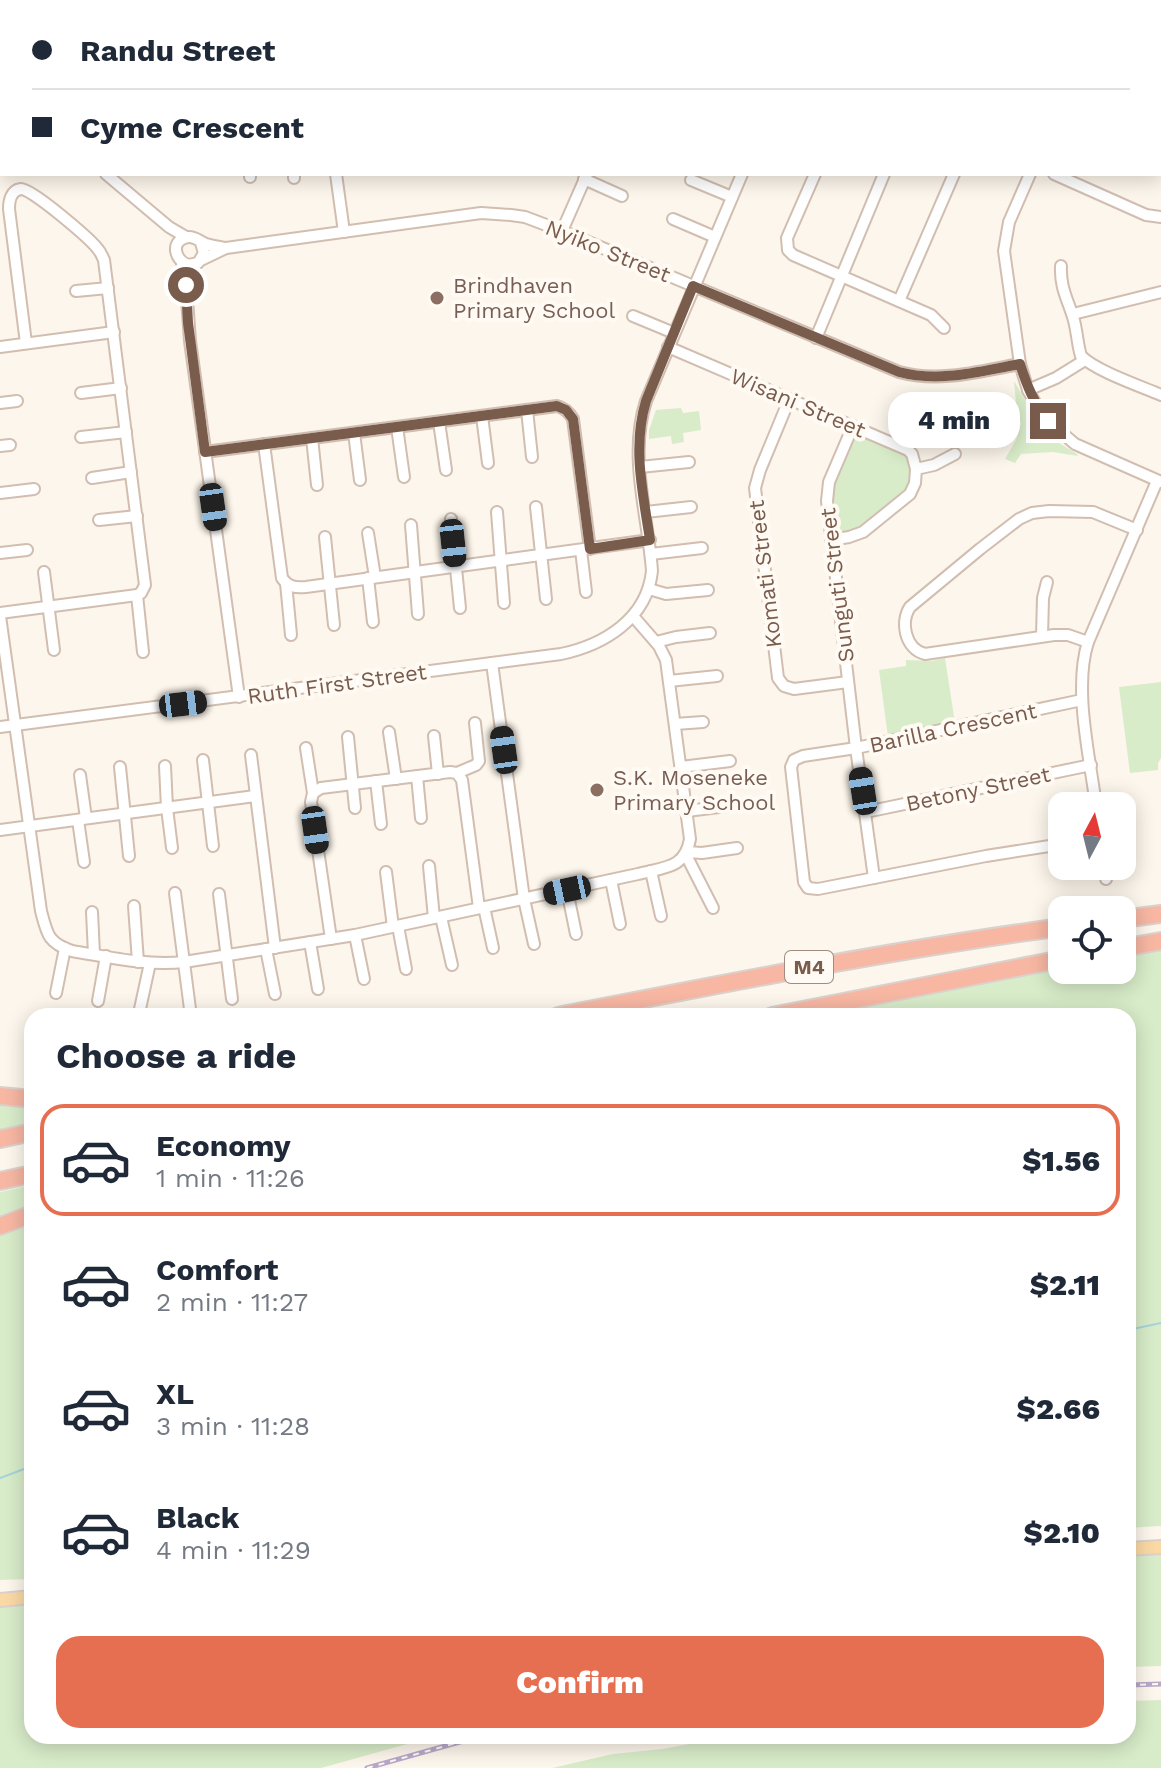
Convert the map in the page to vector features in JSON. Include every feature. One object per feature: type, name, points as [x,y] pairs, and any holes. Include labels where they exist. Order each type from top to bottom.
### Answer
[{"type":"highway","points":[[1136,917],[1161,914]]},
{"type":"highway","name":"M4","points":[[599,1008],[776,973],[1048,929]]},
{"type":"highway","points":[[1136,945],[1161,941]]},
{"type":"highway","name":"M4","points":[[813,1008],[1048,962]]},
{"type":"highway","points":[[0,1096],[24,1098]]},
{"type":"highway","points":[[0,1139],[24,1134]]},
{"type":"highway","points":[[0,1181],[24,1176]]},
{"type":"highway","points":[[0,1226],[24,1217]]},
{"type":"main road","points":[[1136,1549],[1161,1547]]},
{"type":"main road","points":[[0,1592],[24,1590]]},
{"type":"main road","points":[[0,1600],[24,1598]]},
{"type":"street","points":[[108,176],[169,227],[201,243],[204,253],[186,285]]},
{"type":"street","points":[[336,176],[344,232]]},
{"type":"street","points":[[562,231],[586,176],[622,196]]},
{"type":"street","name":"Ruth First Street","points":[[0,727],[561,654],[604,640],[633,616],[649,589],[652,571],[638,449],[640,421],[693,286],[741,176]]},
{"type":"street","points":[[814,176],[789,232],[788,250],[793,255],[931,315],[944,328]]},
{"type":"street","points":[[816,338],[883,176]]},
{"type":"street","points":[[899,301],[953,176]]},
{"type":"street","points":[[1029,176],[1009,222],[1004,251],[1020,364],[1028,390],[1048,421],[1075,444],[1159,481],[1088,642],[1082,669],[1082,700],[1094,792]]},
{"type":"street","points":[[1058,176],[1146,215],[1161,217]]},
{"type":"street","points":[[691,180],[732,197]]},
{"type":"street","points":[[26,343],[9,209],[10,198],[17,190],[35,195],[96,247],[104,260],[145,580],[143,589],[137,595],[0,614],[41,911],[49,937],[65,948],[144,962],[184,962],[355,935],[675,864],[686,854],[690,839],[666,660],[656,642],[633,616]]},
{"type":"street","name":"Nyiko Street","points":[[198,262],[226,248],[481,213],[511,215],[562,231],[899,372],[946,377],[1020,364]]},
{"type":"street","points":[[673,219],[715,237]]},
{"type":"street","points":[[169,227],[186,285],[188,323],[239,697]]},
{"type":"street","points":[[176,248],[186,237]]},
{"type":"street","name":"Nyiko Street","points":[[201,243],[226,248]]},
{"type":"street","points":[[182,263],[198,262]]},
{"type":"street","points":[[1061,266],[1066,302],[1073,314],[1079,351],[1085,360],[1161,395]]},
{"type":"street","points":[[76,291],[108,288]]},
{"type":"street","points":[[1073,314],[1161,292]]},
{"type":"street","points":[[633,316],[674,333]]},
{"type":"street","points":[[0,347],[114,332]]},
{"type":"street","name":"Wisani Street","points":[[668,347],[908,450],[914,458],[916,469]]},
{"type":"street","points":[[1028,390],[1085,360]]},
{"type":"street","points":[[81,393],[121,388]]},
{"type":"street","name":"Komati Street","points":[[789,400],[755,488],[778,678],[784,686],[794,689],[848,682]]},
{"type":"street","points":[[0,403],[17,401]]},
{"type":"street","points":[[205,452],[557,406],[566,410],[573,419],[586,549],[586,592]]},
{"type":"street","points":[[527,410],[532,457]]},
{"type":"street","points":[[482,416],[488,463]]},
{"type":"street","points":[[439,422],[446,470]]},
{"type":"street","name":"Sunguti Street","points":[[853,426],[828,488],[827,501],[856,748]]},
{"type":"street","points":[[397,427],[404,477]]},
{"type":"street","points":[[81,437],[126,432]]},
{"type":"street","points":[[354,433],[360,480]]},
{"type":"street","points":[[312,438],[317,485]]},
{"type":"street","points":[[264,444],[282,578],[298,587],[650,540]]},
{"type":"street","points":[[831,540],[858,535],[870,527],[910,494],[916,469],[934,465],[955,454]]},
{"type":"street","points":[[640,467],[689,462]]},
{"type":"street","points":[[92,478],[131,472]]},
{"type":"street","points":[[0,493],[34,489]]},
{"type":"street","points":[[536,507],[546,599]]},
{"type":"street","points":[[646,512],[691,507]]},
{"type":"street","points":[[497,512],[504,603]]},
{"type":"street","points":[[1088,642],[1068,635],[1042,636],[925,654],[913,649],[909,643],[905,616],[910,607],[980,549],[1019,519],[1032,513],[1093,512],[1137,530]]},
{"type":"street","points":[[99,520],[137,516]]},
{"type":"street","points":[[451,519],[460,608]]},
{"type":"street","points":[[411,525],[418,614]]},
{"type":"street","points":[[368,533],[373,622]]},
{"type":"street","points":[[325,537],[334,625]]},
{"type":"street","points":[[651,554],[702,548]]},
{"type":"street","points":[[0,553],[27,550]]},
{"type":"street","points":[[44,572],[54,650]]},
{"type":"street","points":[[1042,636],[1043,598],[1047,582]]},
{"type":"street","points":[[286,583],[291,635]]},
{"type":"street","points":[[649,589],[666,594],[708,590]]},
{"type":"street","points":[[137,595],[143,652]]},
{"type":"street","points":[[656,642],[710,633]]},
{"type":"street","points":[[492,663],[524,899],[534,944]]},
{"type":"street","points":[[669,681],[717,676]]},
{"type":"street","name":"Barilla Crescent","points":[[874,878],[856,748],[1082,700]]},
{"type":"street","points":[[675,724],[703,722]]},
{"type":"street","points":[[313,793],[321,788],[457,773],[476,765],[479,761],[475,723]]},
{"type":"street","points":[[389,732],[396,779]]},
{"type":"street","points":[[434,736],[438,774]]},
{"type":"street","points":[[348,737],[355,808]]},
{"type":"street","points":[[306,748],[331,939]]},
{"type":"street","points":[[856,748],[798,757],[792,763],[804,882],[808,888],[818,889],[1048,846]]},
{"type":"street","points":[[251,755],[275,994]]},
{"type":"street","points":[[203,760],[213,846]]},
{"type":"street","points":[[681,767],[730,761]]},
{"type":"street","name":"Betony Street","points":[[866,812],[1091,765]]},
{"type":"street","points":[[165,766],[172,848]]},
{"type":"street","points":[[120,767],[129,856]]},
{"type":"street","points":[[457,773],[462,780],[481,908],[493,948]]},
{"type":"street","points":[[80,775],[84,862]]},
{"type":"street","points":[[417,776],[421,818]]},
{"type":"street","points":[[376,781],[381,824]]},
{"type":"street","points":[[0,830],[255,796]]},
{"type":"street","points":[[687,811],[735,805]]},
{"type":"street","points":[[686,854],[737,848]]},
{"type":"street","points":[[686,854],[713,908]]},
{"type":"street","points":[[429,866],[437,917],[452,965]]},
{"type":"street","points":[[651,871],[661,916]]},
{"type":"street","points":[[386,872],[406,969]]},
{"type":"street","points":[[611,880],[620,924]]},
{"type":"street","points":[[567,890],[576,934]]},
{"type":"street","points":[[175,893],[190,1008]]},
{"type":"street","points":[[219,894],[232,999]]},
{"type":"street","points":[[134,906],[144,962],[140,1008]]},
{"type":"street","points":[[92,912],[94,954]]},
{"type":"street","points":[[355,935],[364,979]]},
{"type":"street","points":[[310,942],[318,989]]},
{"type":"street","points":[[56,993],[65,948]]},
{"type":"street","points":[[98,1001],[106,956]]},
{"type":"green space","points":[[1014,381],[1041,427],[1078,456],[1053,452],[1021,454],[1015,463],[1005,459],[1021,424]]},
{"type":"green space","points":[[681,408],[683,413],[699,411],[701,430],[683,433],[684,442],[672,444],[671,436],[649,439],[656,410]]},
{"type":"green space","points":[[865,434],[907,457],[911,468],[910,488],[861,528],[843,534],[834,529],[831,491],[851,438]]},
{"type":"green space","points":[[945,658],[955,723],[888,737],[879,670],[906,666],[906,660]]},
{"type":"green space","points":[[1161,682],[1161,758],[1158,770],[1130,773],[1119,687]]},
{"type":"green space","points":[[1161,947],[1161,1526],[1136,1528],[1136,1008],[849,1008],[1048,969],[1048,984],[1136,984],[1136,952]]},
{"type":"green space","points":[[0,1101],[24,1104],[24,1128],[0,1132]]},
{"type":"green space","points":[[24,1187],[24,1207],[0,1215],[0,1192]]},
{"type":"green space","points":[[24,1221],[24,1579],[0,1580],[0,1229]]},
{"type":"green space","points":[[1161,1554],[1161,1666],[1136,1667],[1136,1556]]},
{"type":"green space","points":[[24,1602],[24,1744],[407,1744],[321,1768],[0,1768],[0,1604]]},
{"type":"green space","points":[[1161,1700],[1161,1768],[552,1768],[613,1754],[690,1744],[1136,1744],[1136,1701]]},
{"type":"waterway","points":[[1136,1328],[1161,1323]]},
{"type":"waterway","points":[[0,1478],[24,1469]]},
{"type":"railway","points":[[1136,1685],[1161,1684]]},
{"type":"railway","points":[[367,1768],[452,1744]]},
{"type":"place","name":"Brindhaven Primary School","points":[[437,298]]},
{"type":"place","name":"S.K. Moseneke Primary School","points":[[597,790]]},
{"type":"route","points":[[186,285],[205,452],[561,407],[573,419],[590,549],[650,540],[638,449],[640,421],[693,286],[914,376],[946,377],[1020,364],[1028,390],[1048,421]]}]
